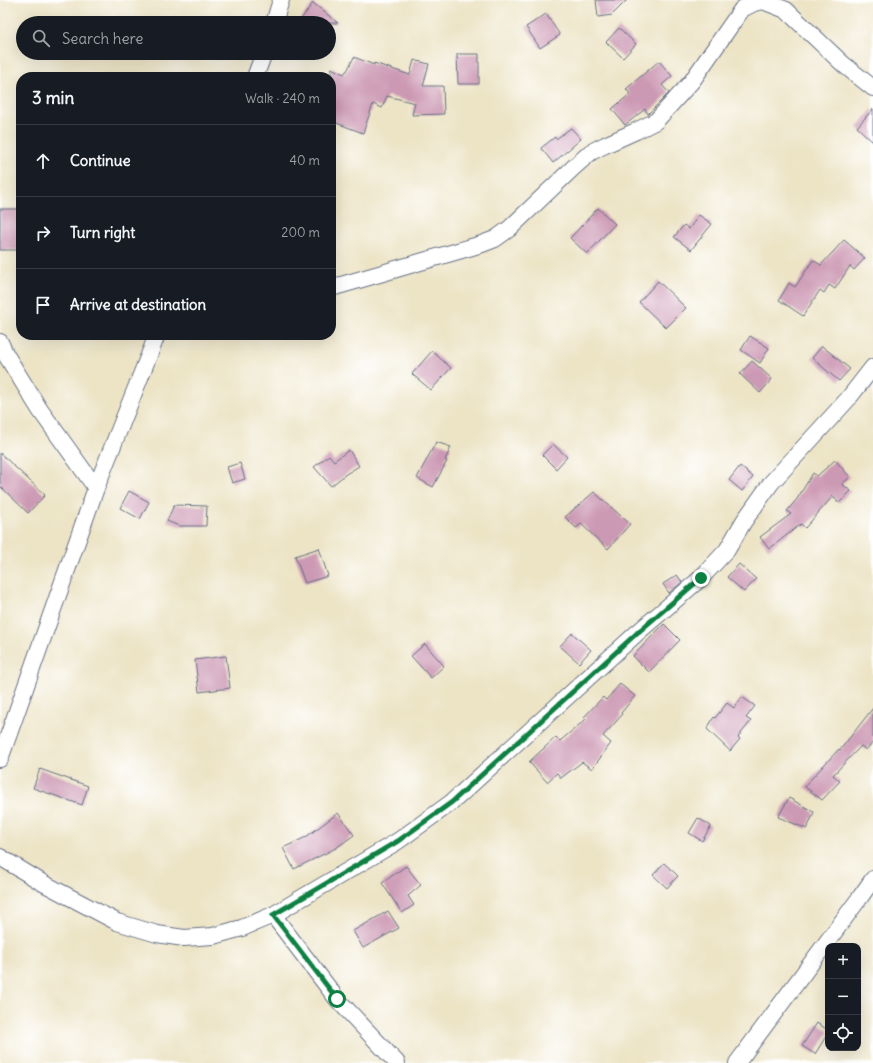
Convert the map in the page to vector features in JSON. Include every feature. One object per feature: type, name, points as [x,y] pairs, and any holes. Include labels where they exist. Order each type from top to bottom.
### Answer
[{"type":"street","points":[[276,16],[281,0]]},
{"type":"street","points":[[336,287],[495,239],[509,229],[591,152],[656,120],[692,81],[742,9],[754,3],[763,1],[786,10],[843,64],[873,88]]},
{"type":"street","points":[[256,72],[261,60]]},
{"type":"street","points":[[0,759],[96,488],[155,340]]},
{"type":"street","points":[[0,342],[6,355],[40,410],[96,488]]},
{"type":"street","points":[[0,857],[42,883],[117,922],[157,934],[184,938],[213,936],[242,928],[273,915],[398,841],[452,802],[637,633],[701,578],[727,550],[744,521],[772,483],[848,399],[873,367]]},
{"type":"street","points":[[737,1063],[873,878]]},
{"type":"street","points":[[273,915],[337,999],[397,1063]]},
{"type":"building","points":[[596,0],[627,0],[612,15],[598,17]]},
{"type":"building","points":[[313,3],[329,16],[303,16]]},
{"type":"building","points":[[546,14],[560,35],[540,48],[526,27]]},
{"type":"building","points":[[619,28],[636,44],[623,58],[606,42]]},
{"type":"building","points":[[457,54],[479,54],[479,84],[458,84]]},
{"type":"building","points":[[354,57],[374,65],[374,63],[410,75],[414,60],[429,64],[423,86],[443,86],[444,114],[412,115],[415,103],[387,96],[382,108],[373,104],[363,133],[336,123],[336,72],[331,72],[331,68],[344,74]]},
{"type":"building","points":[[659,61],[672,76],[662,85],[669,93],[648,114],[645,109],[625,125],[612,109],[630,94],[626,89]]},
{"type":"building","points":[[873,109],[873,142],[857,127]]},
{"type":"building","points":[[571,128],[581,139],[553,163],[541,148],[555,137],[556,139]]},
{"type":"building","points":[[598,208],[615,224],[587,254],[570,238]]},
{"type":"building","points":[[0,209],[16,209],[16,250],[0,250]]},
{"type":"building","points":[[699,215],[712,224],[691,250],[674,237],[684,225],[689,229]]},
{"type":"building","points":[[844,240],[865,258],[854,270],[850,266],[835,289],[829,285],[824,293],[820,290],[803,316],[779,300],[789,283],[795,287],[813,260],[821,265]]},
{"type":"building","points":[[658,281],[686,308],[666,328],[639,302]]},
{"type":"building","points":[[750,336],[769,348],[760,363],[741,350]]},
{"type":"building","points":[[822,346],[850,369],[839,381],[812,358]]},
{"type":"building","points":[[432,351],[451,368],[431,390],[412,374]]},
{"type":"building","points":[[752,361],[772,379],[760,393],[740,374]]},
{"type":"building","points":[[436,442],[451,447],[445,460],[447,461],[433,487],[417,478]]},
{"type":"building","points":[[553,444],[567,457],[556,469],[542,455]]},
{"type":"building","points":[[349,450],[359,466],[331,486],[314,467],[329,455],[334,461]]},
{"type":"building","points":[[0,453],[45,495],[28,513],[0,486]]},
{"type":"building","points":[[835,460],[850,477],[842,484],[851,491],[839,503],[833,496],[805,528],[801,524],[769,549],[760,537],[791,514],[787,511],[797,499],[813,473],[817,476]]},
{"type":"building","points":[[240,463],[245,479],[232,483],[227,467]]},
{"type":"building","points":[[740,466],[753,477],[742,491],[729,480]]},
{"type":"building","points":[[129,491],[149,502],[140,519],[120,508]]},
{"type":"building","points":[[594,492],[630,524],[608,549],[581,524],[576,528],[565,517]]},
{"type":"building","points":[[174,505],[207,506],[206,526],[179,526],[167,521]]},
{"type":"building","points":[[319,548],[328,576],[305,583],[295,556]]},
{"type":"building","points":[[739,564],[756,579],[744,592],[727,577]]},
{"type":"building","points":[[677,575],[682,582],[669,593],[663,584]]},
{"type":"building","points":[[664,624],[680,640],[649,672],[633,656]]},
{"type":"building","points":[[572,633],[591,650],[579,663],[560,646]]},
{"type":"building","points":[[425,644],[444,666],[431,678],[411,656]]},
{"type":"building","points":[[226,656],[230,688],[199,692],[195,660]]},
{"type":"building","points":[[620,684],[635,696],[621,713],[622,715],[603,736],[611,743],[592,769],[582,762],[561,778],[557,773],[547,782],[529,762],[556,737],[560,741],[586,719],[584,717],[603,697],[606,700]]},
{"type":"building","points":[[742,697],[755,706],[746,718],[751,721],[738,737],[740,739],[730,751],[707,729],[714,717],[715,718],[727,703],[734,708]]},
{"type":"building","points":[[873,708],[873,742],[866,750],[861,746],[833,775],[840,781],[822,800],[805,787],[839,749],[840,750]]},
{"type":"building","points":[[40,769],[88,786],[82,805],[33,788]]},
{"type":"building","points":[[789,798],[814,812],[807,829],[778,817]]},
{"type":"building","points":[[338,813],[354,835],[336,848],[294,869],[283,848],[306,837]]},
{"type":"building","points":[[698,818],[711,826],[702,841],[689,833]]},
{"type":"building","points":[[664,863],[678,876],[667,888],[653,875]]},
{"type":"building","points":[[406,866],[421,885],[408,896],[414,905],[402,913],[382,883]]},
{"type":"building","points":[[388,911],[399,928],[363,948],[353,931]]},
{"type":"building","points":[[817,1023],[825,1028],[825,1038],[815,1054],[802,1046]]},
{"type":"route","points":[[337,999],[273,915],[398,841],[452,802],[637,633],[701,578]]}]
